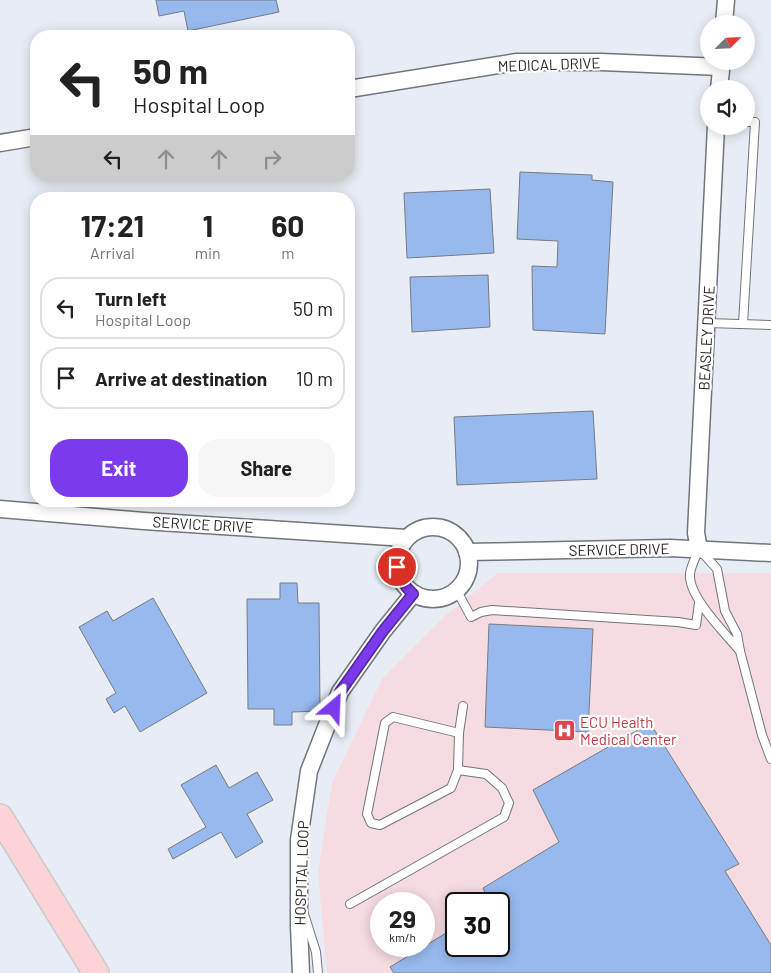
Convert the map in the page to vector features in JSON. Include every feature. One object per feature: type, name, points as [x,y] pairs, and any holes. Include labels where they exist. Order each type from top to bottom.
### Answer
[{"type":"main road","points":[[0,817],[96,973]]},
{"type":"street","points":[[725,15],[726,0]]},
{"type":"street","name":"MEDICAL DRIVE","points":[[355,88],[516,62],[700,64]]},
{"type":"street","name":"BEASLEY DRIVE","points":[[699,549],[696,533],[716,135]]},
{"type":"street","points":[[0,143],[30,138]]},
{"type":"street","name":"SERVICE DRIVE","points":[[0,509],[144,521],[406,538]]},
{"type":"street","points":[[440,527],[455,534],[464,544],[467,552],[469,561],[468,572],[464,583],[457,591],[435,600],[413,594],[405,587],[397,567],[400,547],[406,538],[422,528],[440,527]]},
{"type":"street","name":"SERVICE DRIVE","points":[[467,552],[670,548],[771,553]]},
{"type":"street","name":"HOSPITAL LOOP","points":[[301,973],[298,896],[299,840],[309,771],[340,692],[383,631],[413,594]]},
{"type":"lane","points":[[743,324],[754,135]]},
{"type":"lane","points":[[707,323],[771,325]]},
{"type":"lane","points":[[740,651],[699,603],[690,576],[699,549],[717,569],[725,611],[737,634],[762,735],[771,759]]},
{"type":"lane","points":[[457,591],[471,617],[481,612],[492,610],[678,622],[696,625],[699,603]]},
{"type":"lane","points":[[459,733],[393,717],[385,723],[368,814],[372,823],[380,826],[450,788],[458,770],[459,733],[463,706]]},
{"type":"lane","points":[[350,904],[504,817],[509,803],[502,788],[486,774],[458,770]]},
{"type":"lane","points":[[298,896],[316,952],[318,973]]},
{"type":"shaded area","name":"ECU Health Medical Center","points":[[498,573],[771,573],[771,973],[327,973],[318,872],[332,783],[382,679],[445,616]]},
{"type":"building","points":[[156,0],[276,0],[279,12],[193,30],[188,30],[184,11],[159,16]]},
{"type":"building","points":[[520,172],[592,175],[592,180],[613,182],[605,334],[533,330],[532,266],[557,267],[558,241],[517,239]]},
{"type":"building","points":[[490,189],[494,253],[407,258],[404,193]]},
{"type":"building","points":[[488,275],[490,327],[412,332],[410,277]]},
{"type":"building","points":[[593,411],[597,479],[457,485],[454,417]]},
{"type":"building","points":[[280,583],[297,583],[298,603],[319,603],[320,711],[292,712],[292,725],[274,725],[274,709],[248,709],[247,599],[280,599]]},
{"type":"building","points":[[153,598],[207,693],[140,732],[125,706],[114,713],[106,699],[116,693],[79,627],[107,611],[113,621]]},
{"type":"building","points":[[489,624],[593,629],[588,732],[485,727]]},
{"type":"building","name":"ECU Health Medical Center","points":[[650,723],[739,864],[725,871],[771,945],[771,973],[394,973],[390,967],[406,957],[435,957],[435,940],[445,934],[445,957],[510,957],[510,892],[485,892],[483,888],[559,842],[533,790]]},
{"type":"building","points":[[216,765],[229,788],[257,772],[273,800],[247,814],[263,842],[236,858],[221,832],[173,859],[168,849],[206,827],[181,785]]},
{"type":"place","name":"ECU Health Medical Center","points":[[564,731]]},
{"type":"route","points":[[334,708],[340,692],[383,631],[413,594],[405,587],[397,567]]}]
